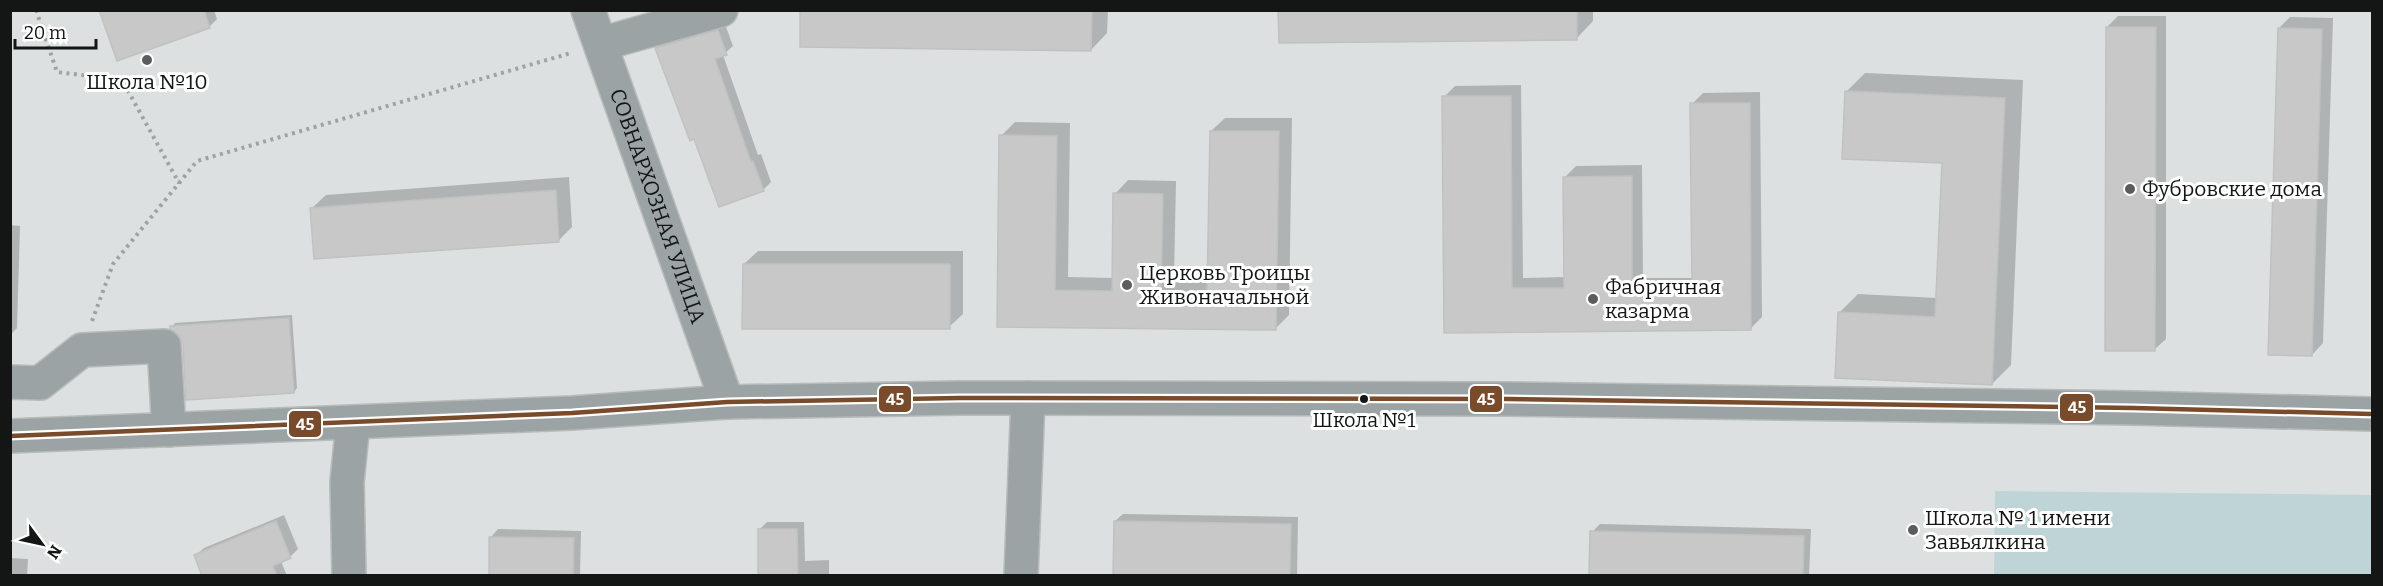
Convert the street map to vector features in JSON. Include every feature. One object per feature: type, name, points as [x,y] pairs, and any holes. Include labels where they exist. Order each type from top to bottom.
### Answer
[{"type":"street","name":"СОВНАРХОЗНАЯ УЛИЦА","points":[[588,10],[727,402]]},
{"type":"street","points":[[601,44],[722,10]]},
{"type":"street","points":[[169,430],[164,346],[82,350],[26,383],[25,435],[169,430],[353,423],[572,413],[727,402],[1028,398],[1761,402],[2373,414]]},
{"type":"street","points":[[1021,576],[1028,398]]},
{"type":"street","points":[[349,576],[347,482],[353,423]]},
{"type":"path","points":[[36,10],[57,72],[122,80],[179,183]]},
{"type":"path","points":[[82,350],[113,264],[196,161],[601,44]]},
{"type":"shaded area","points":[[1995,491],[2372,495],[2372,575],[1994,575]]},
{"type":"building","points":[[99,10],[204,10],[210,28],[117,61]]},
{"type":"building","points":[[800,10],[1092,10],[1091,51],[800,47]]},
{"type":"building","points":[[1278,10],[1577,10],[1577,40],[1279,43]]},
{"type":"building","name":"Фубровские дома","points":[[2106,27],[2156,27],[2155,351],[2105,351]]},
{"type":"building","name":"Фубровские дома","points":[[2278,28],[2322,29],[2312,356],[2268,355]]},
{"type":"building","points":[[718,30],[727,55],[715,59],[751,162],[753,161],[764,191],[719,207],[694,139],[690,141],[655,48]]},
{"type":"building","points":[[1845,91],[2005,98],[1992,385],[1835,378],[1838,312],[1935,317],[1942,163],[1842,159]]},
{"type":"building","points":[[1442,96],[1511,96],[1512,288],[1564,288],[1563,177],[1632,176],[1632,289],[1692,288],[1690,103],[1750,103],[1751,330],[1444,333]]},
{"type":"building","points":[[1210,131],[1279,131],[1276,330],[997,327],[999,135],[1057,136],[1055,290],[1112,291],[1113,193],[1163,194],[1161,291],[1207,292]]},
{"type":"building","points":[[556,190],[559,242],[314,259],[310,208]]},
{"type":"building","points":[[743,264],[950,264],[950,329],[742,329]]},
{"type":"building","points":[[289,318],[294,393],[186,400],[183,344],[179,335],[170,329],[170,326]]},
{"type":"building","points":[[276,521],[291,558],[273,566],[277,576],[202,576],[194,555]]},
{"type":"building","points":[[1114,521],[1291,524],[1290,576],[1113,576]]},
{"type":"building","points":[[758,529],[797,529],[798,576],[758,576]]},
{"type":"building","points":[[1590,531],[1804,536],[1803,576],[1589,576]]},
{"type":"building","points":[[489,537],[574,538],[573,576],[489,576]]},
{"type":"transit line","name":"45","points":[[10,436],[572,413],[727,402],[959,398],[1508,399],[2134,408],[2372,414]]},
{"type":"place","name":"Школа №10","points":[[147,60]]},
{"type":"place","name":"Фубровские дома","points":[[2130,189]]},
{"type":"place","name":"Церковь Троицы Живоначальной","points":[[1127,285]]},
{"type":"place","name":"Фабричная казарма","points":[[1593,299]]},
{"type":"place","name":"Школа №1","points":[[1364,399]]},
{"type":"place","name":"Школа № 1 имени Завьялкина","points":[[1913,530]]}]
